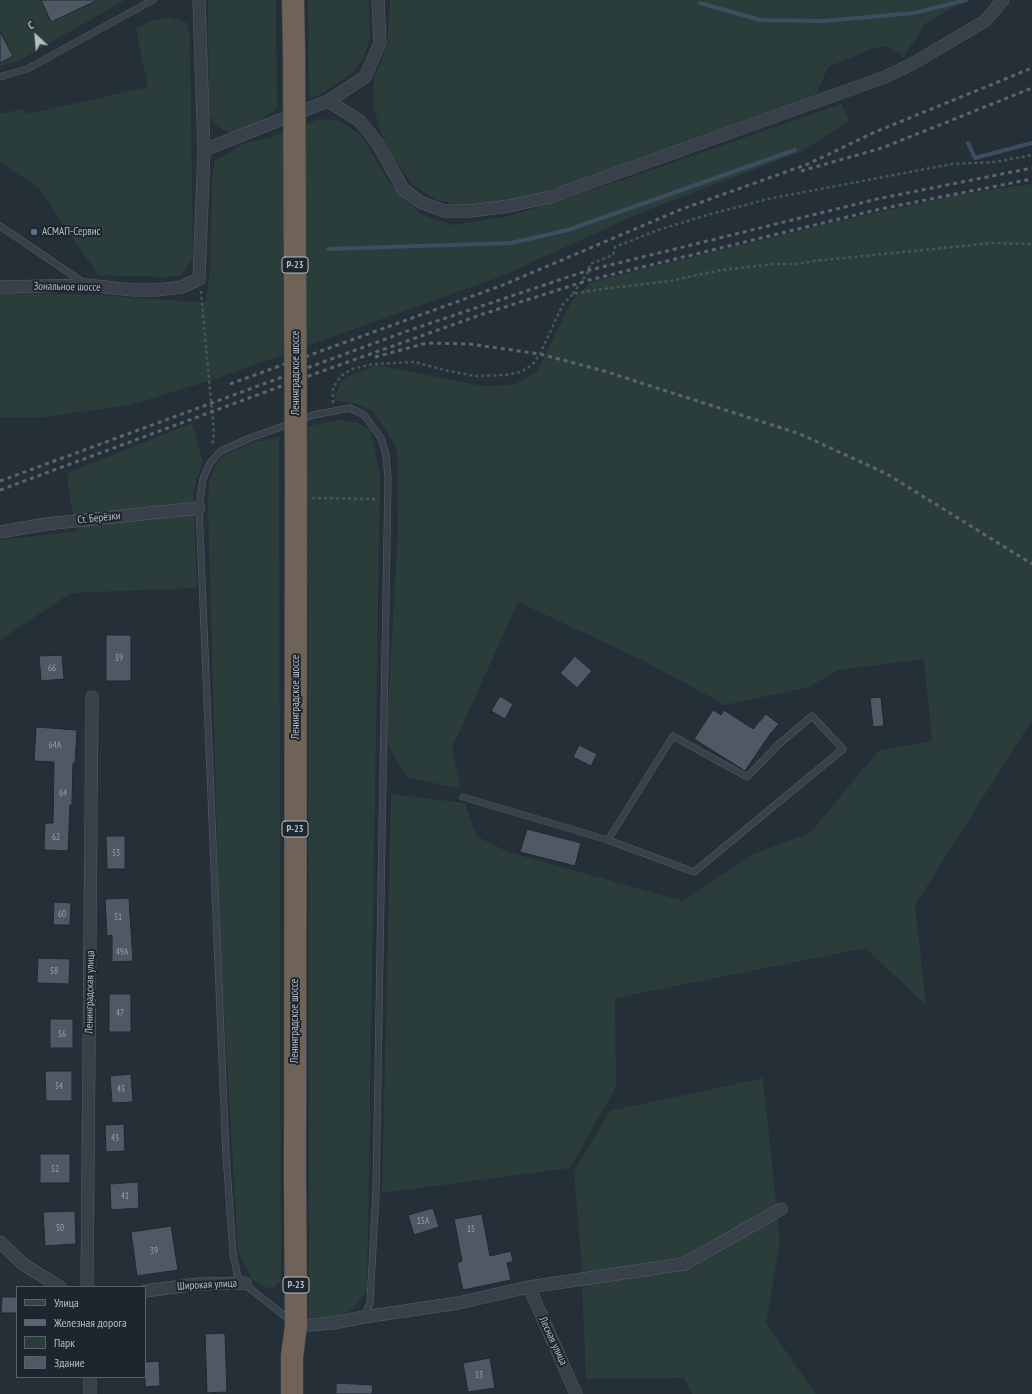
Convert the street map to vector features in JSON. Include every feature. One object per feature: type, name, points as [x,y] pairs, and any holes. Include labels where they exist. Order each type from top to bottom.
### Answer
[{"type":"highway","name":"Ленинградское шоссе","points":[[292,1394],[292,1356],[296,1326],[296,481],[293,0]]},
{"type":"street","points":[[199,0],[204,150],[199,279]]},
{"type":"street","points":[[204,150],[328,100],[365,77],[380,43],[378,0]]},
{"type":"street","points":[[328,100],[360,121],[378,144],[403,189],[420,202],[444,211],[471,211],[509,206],[550,197],[885,77],[912,64],[985,21],[1004,0]]},
{"type":"street","name":"Зональное шоссе","points":[[0,287],[87,285],[133,290],[182,288],[199,279]]},
{"type":"street","name":"Ст. Берёзки","points":[[0,532],[46,524],[199,508]]},
{"type":"street","name":"Ленинградская улица","points":[[87,1286],[92,697]]},
{"type":"street","points":[[296,1326],[333,1323],[458,1303],[528,1287],[684,1264],[780,1209]]},
{"type":"street","points":[[0,1242],[23,1264],[58,1286]]},
{"type":"street","name":"Широкая улица","points":[[146,1291],[198,1284],[245,1284]]},
{"type":"street","name":"Лесная улица","points":[[528,1287],[576,1394]]},
{"type":"street","points":[[90,1378],[90,1394]]},
{"type":"lane","points":[[0,76],[27,69],[153,0]]},
{"type":"lane","points":[[0,226],[87,285]]},
{"type":"lane","points":[[296,1326],[238,1279],[233,1253],[226,1155],[199,508],[203,479],[210,463],[222,451],[250,438],[313,415],[350,408],[364,415],[381,438],[386,455],[388,499],[376,1192],[370,1303],[364,1317]]},
{"type":"lane","points":[[463,797],[608,840],[694,872],[843,749],[812,716],[779,744],[747,777],[673,736],[608,840]]},
{"type":"path","points":[[337,410],[332,402],[335,384],[346,372],[366,365],[415,362],[444,370],[475,376],[506,375],[520,372],[532,365],[540,354],[563,304],[573,294],[588,272],[590,264],[613,255],[615,247],[658,230],[768,199],[952,164],[996,162],[1032,155]]},
{"type":"path","points":[[573,294],[666,282],[737,268],[774,264],[799,264],[814,261],[997,243],[1032,244]]},
{"type":"path","points":[[199,279],[214,434],[210,463]]},
{"type":"path","points":[[315,497],[388,499]]},
{"type":"green space","points":[[0,0],[125,0],[20,60],[0,66]]},
{"type":"green space","points":[[208,0],[276,0],[277,109],[246,129],[235,132],[228,132],[215,125],[209,115]]},
{"type":"green space","points":[[308,0],[369,0],[370,39],[363,59],[352,73],[320,95],[309,99]]},
{"type":"green space","points":[[390,0],[967,0],[926,23],[903,58],[901,54],[887,46],[874,48],[828,67],[816,95],[601,173],[532,196],[486,205],[462,205],[436,200],[413,185],[400,168],[383,139],[373,105],[374,78],[387,46]]},
{"type":"green space","points":[[169,17],[187,23],[190,34],[193,259],[181,275],[164,277],[98,275],[39,188],[0,162],[0,114],[22,109],[28,114],[148,87],[136,29],[150,21]]},
{"type":"green space","points":[[841,104],[850,121],[800,152],[640,213],[502,276],[212,380],[130,405],[45,417],[0,417],[0,293],[101,295],[194,302],[206,301],[210,271],[212,179],[215,161],[243,144],[271,137],[320,119],[340,121],[361,135],[389,182],[420,214],[453,225],[510,216],[626,179]]},
{"type":"green space","points":[[1032,184],[1032,720],[915,905],[926,1005],[865,948],[615,998],[616,1087],[570,1168],[382,1193],[391,794],[465,803],[476,836],[508,852],[683,901],[753,854],[810,833],[878,751],[932,741],[924,659],[838,670],[809,687],[725,705],[642,660],[518,602],[452,748],[461,789],[407,777],[386,742],[398,529],[397,448],[373,411],[355,403],[335,401],[339,385],[346,377],[377,365],[482,386],[513,385],[537,372],[571,302],[591,282],[846,219],[963,194]]},
{"type":"green space","points":[[340,420],[359,423],[370,430],[380,476],[367,1291],[352,1310],[335,1317],[309,1317],[308,426]]},
{"type":"green space","points":[[192,423],[203,462],[193,490],[197,588],[71,593],[0,640],[0,540],[79,531],[71,506],[67,473]]},
{"type":"green space","points":[[279,437],[281,1281],[273,1288],[263,1287],[252,1279],[238,1251],[220,945],[208,508],[209,482],[215,467],[223,456],[251,443]]},
{"type":"green space","points":[[763,1078],[780,1242],[766,1323],[816,1394],[692,1394],[684,1378],[586,1379],[581,1258],[574,1171],[610,1111]]},
{"type":"building","points":[[41,0],[98,0],[51,22]]},
{"type":"building","points":[[0,32],[13,56],[0,63]]},
{"type":"building","points":[[106,635],[131,635],[131,681],[106,681]]},
{"type":"building","points":[[62,655],[64,679],[41,681],[39,656]]},
{"type":"building","points":[[575,656],[592,671],[577,688],[560,673]]},
{"type":"building","points":[[500,696],[513,704],[505,719],[491,711]]},
{"type":"building","points":[[881,697],[884,726],[873,727],[870,698]]},
{"type":"building","points":[[713,710],[721,715],[724,710],[753,729],[766,714],[779,724],[770,734],[745,771],[694,739]]},
{"type":"building","points":[[36,727],[77,730],[75,763],[73,763],[72,805],[70,805],[68,851],[44,850],[45,823],[53,823],[54,762],[34,761]]},
{"type":"building","points":[[579,745],[597,754],[591,766],[573,757]]},
{"type":"building","points":[[527,829],[581,843],[575,866],[520,852]]},
{"type":"building","points":[[106,836],[125,836],[125,869],[107,869]]},
{"type":"building","points":[[129,898],[133,961],[112,962],[112,935],[107,936],[105,899]]},
{"type":"building","points":[[54,902],[71,903],[70,925],[53,925]]},
{"type":"building","points":[[38,958],[70,959],[69,984],[37,983]]},
{"type":"building","points":[[109,994],[131,994],[131,1032],[109,1032]]},
{"type":"building","points":[[50,1019],[73,1019],[73,1048],[50,1048]]},
{"type":"building","points":[[45,1071],[72,1071],[72,1101],[46,1101]]},
{"type":"building","points":[[131,1074],[133,1102],[112,1103],[110,1076]]},
{"type":"building","points":[[124,1124],[125,1151],[106,1152],[105,1125]]},
{"type":"building","points":[[40,1154],[70,1154],[70,1183],[40,1183]]},
{"type":"building","points":[[138,1182],[139,1208],[111,1210],[110,1184]]},
{"type":"building","points":[[433,1208],[439,1227],[414,1235],[408,1215]]},
{"type":"building","points":[[75,1211],[76,1244],[45,1246],[43,1212]]},
{"type":"building","points":[[482,1214],[490,1256],[511,1251],[513,1262],[507,1263],[511,1280],[463,1290],[457,1263],[462,1261],[454,1219]]},
{"type":"building","points":[[171,1226],[178,1270],[137,1276],[131,1232]]},
{"type":"building","points":[[2,1297],[16,1297],[16,1313],[1,1313]]},
{"type":"building","points":[[225,1333],[227,1392],[207,1393],[205,1334]]},
{"type":"building","points":[[490,1358],[495,1388],[468,1392],[463,1363]]},
{"type":"building","points":[[159,1361],[160,1386],[145,1387],[146,1362]]},
{"type":"building","points":[[336,1383],[373,1385],[372,1394],[336,1394]]},
{"type":"waterway","points":[[700,3],[760,20],[823,21],[914,13],[966,0]]},
{"type":"waterway","points":[[968,143],[975,158],[1032,143]]},
{"type":"waterway","points":[[328,249],[511,243],[568,230],[795,150]]},
{"type":"railway","points":[[230,384],[503,285],[682,209],[808,164],[875,132],[1032,68]]},
{"type":"railway","points":[[801,171],[882,148],[1032,88]]},
{"type":"railway","points":[[0,481],[410,330],[586,271],[877,199],[1032,168]]},
{"type":"railway","points":[[0,490],[314,374],[483,314],[589,280],[880,209],[1032,179]]},
{"type":"railway","points":[[375,357],[427,343],[470,344],[540,354],[604,371],[800,434],[887,474],[1032,564]]},
{"type":"place","name":"АСМАП-Сервис","points":[[34,232]]}]
